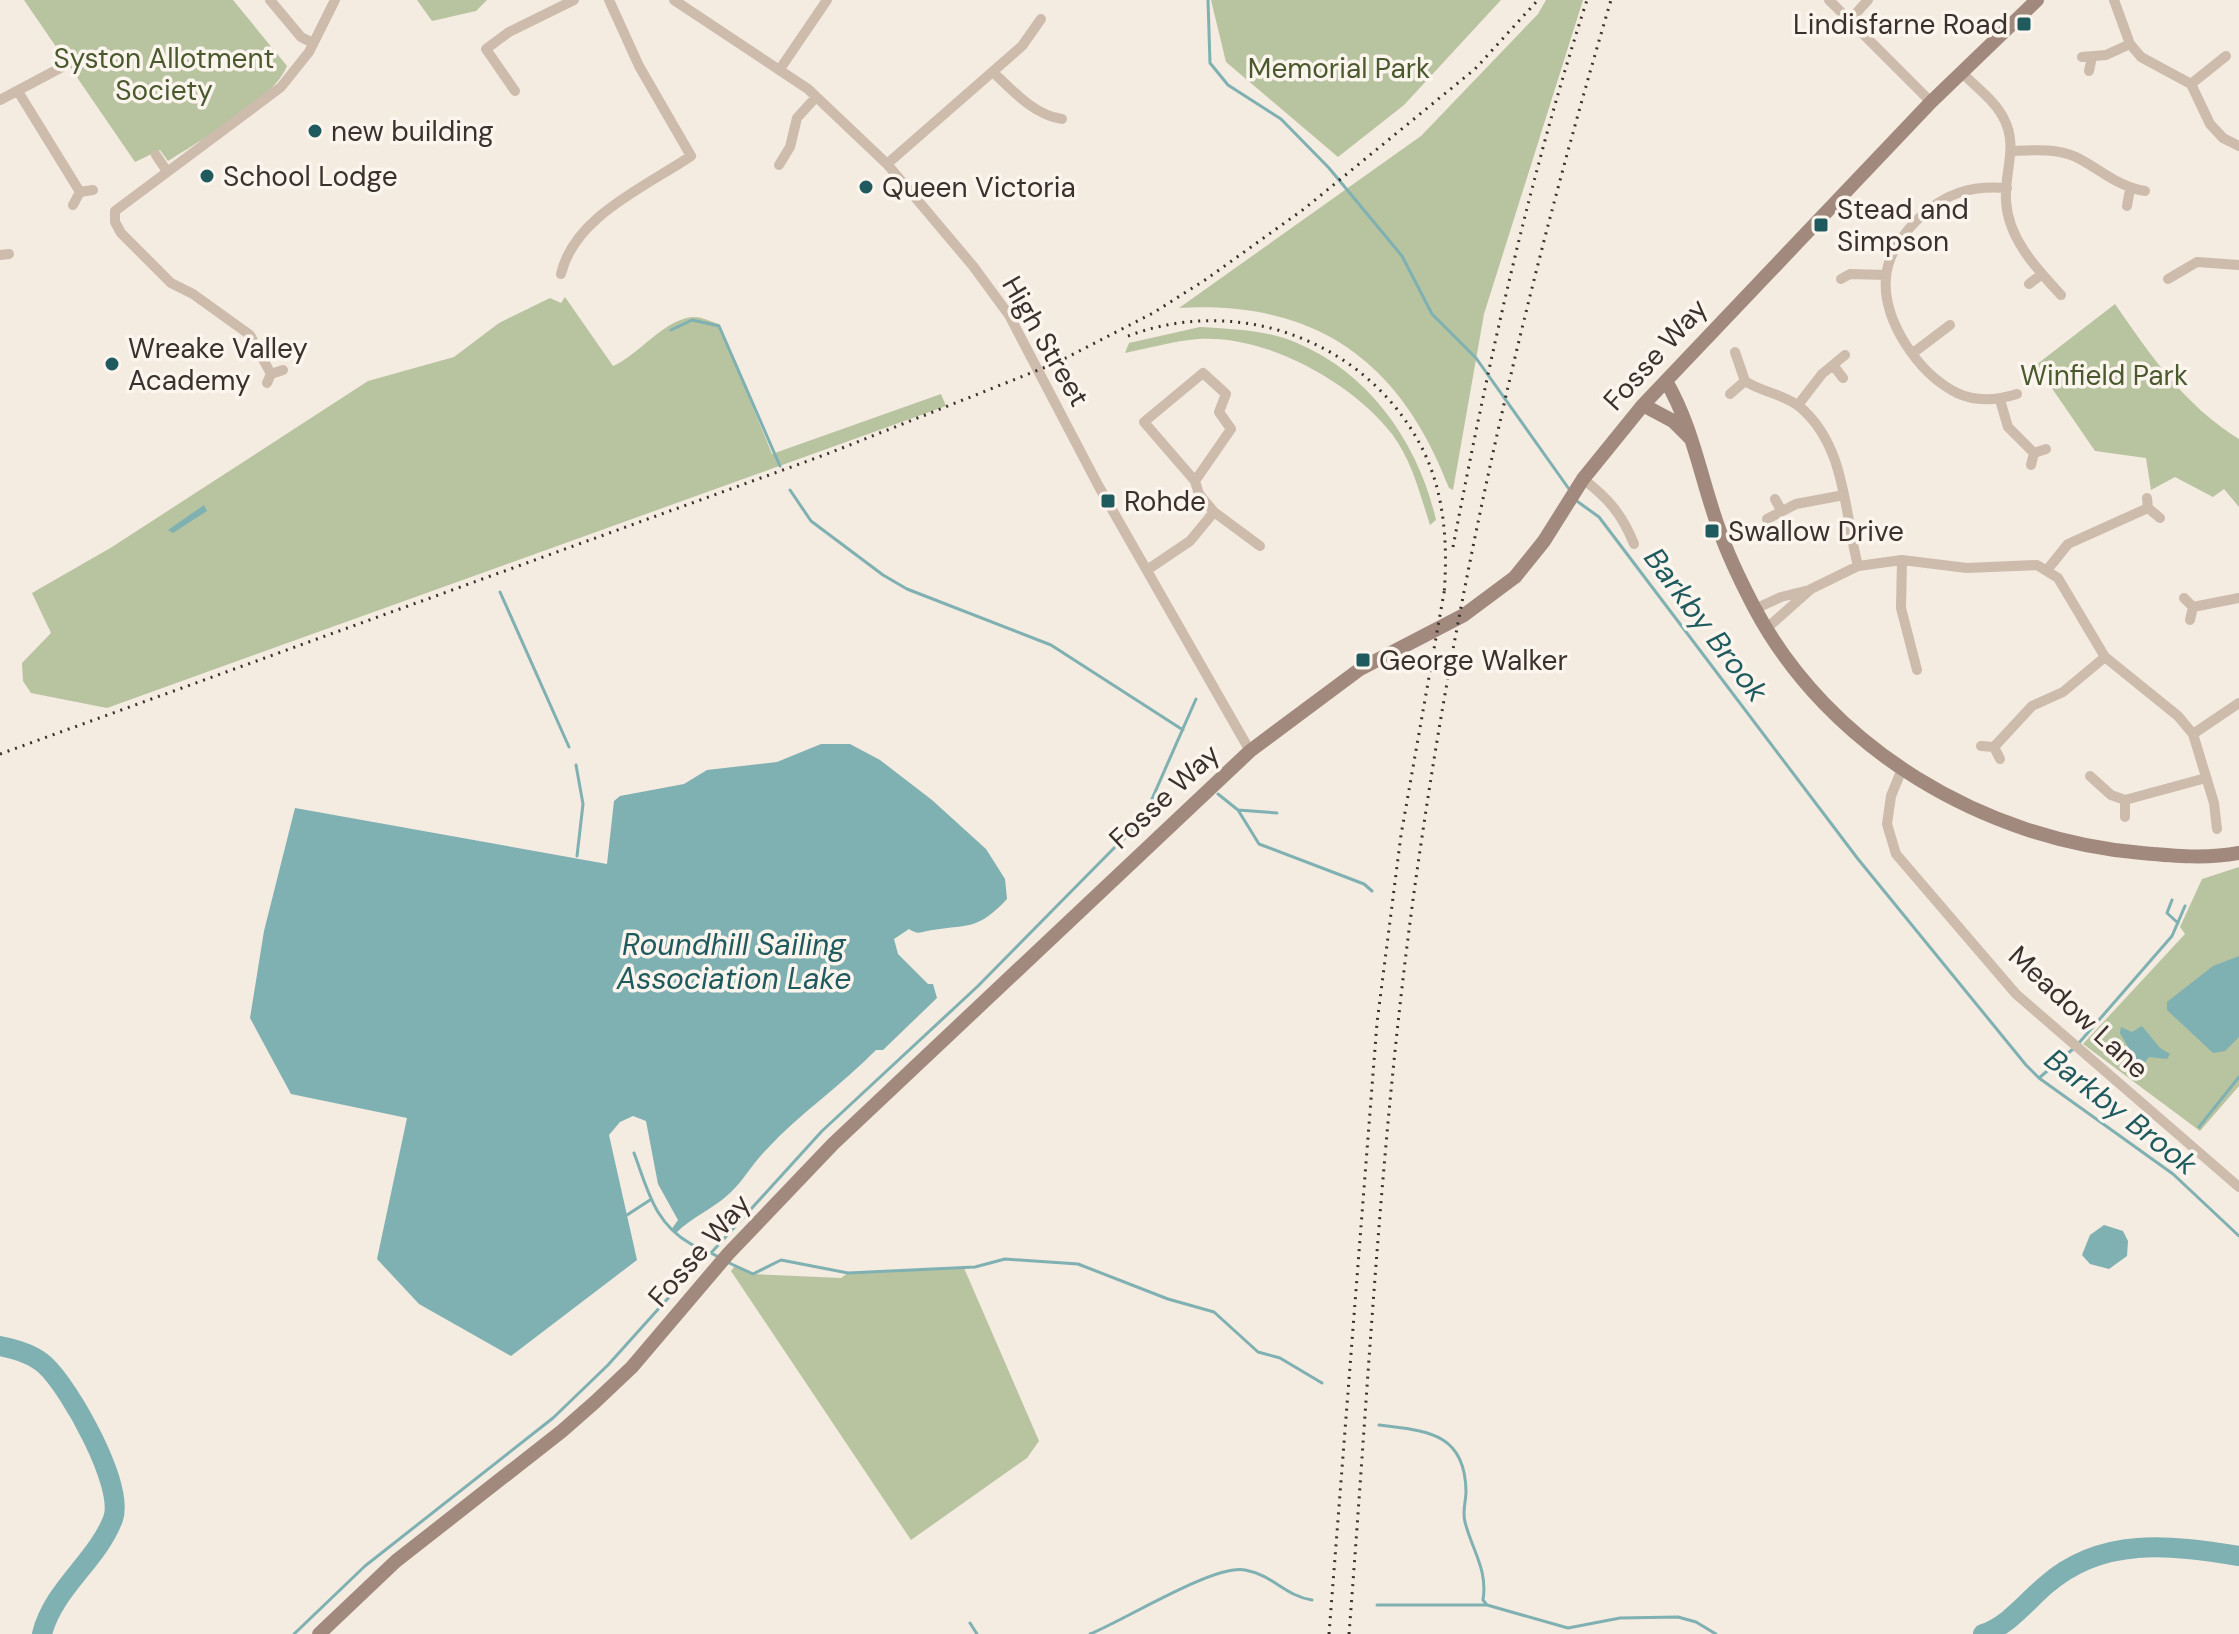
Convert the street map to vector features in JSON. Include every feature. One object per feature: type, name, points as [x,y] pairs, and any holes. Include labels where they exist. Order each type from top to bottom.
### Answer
[{"type":"street","points":[[270,0],[301,37],[313,43]]},
{"type":"street","points":[[274,376],[250,335],[193,294],[171,283],[121,233],[115,222],[115,211],[281,87],[313,43],[335,0]]},
{"type":"street","points":[[515,91],[486,49],[509,32],[574,0]]},
{"type":"street","points":[[561,274],[582,231],[691,156],[639,66],[609,0]]},
{"type":"street","name":"High Street","points":[[674,0],[780,69],[816,97],[887,164],[973,266],[1009,315],[1098,485],[1250,751]]},
{"type":"street","points":[[780,69],[827,0]]},
{"type":"street","points":[[1829,0],[1931,102]]},
{"type":"street","points":[[1849,21],[1868,0]]},
{"type":"street","name":"Fosse Way","points":[[319,1634],[396,1561],[562,1431],[632,1367],[728,1254],[886,1092],[1250,751],[1360,669],[1492,597],[1528,564],[1567,501],[1643,405],[1931,102],[2037,0]]},
{"type":"street","points":[[2114,0],[2130,44],[2141,57],[2191,84],[2210,124],[2223,138],[2239,146]]},
{"type":"street","points":[[887,164],[1022,46],[1041,19]]},
{"type":"street","points":[[2089,71],[2087,57],[2106,55],[2130,44]]},
{"type":"street","points":[[2191,84],[2226,56]]},
{"type":"street","points":[[0,100],[19,93],[62,67]]},
{"type":"street","points":[[993,72],[1018,96],[1049,117],[1062,119]]},
{"type":"street","points":[[1961,72],[2002,115],[2013,151],[2006,201],[2015,235],[2061,295]]},
{"type":"street","points":[[19,93],[80,192]]},
{"type":"street","points":[[779,165],[788,154],[797,118],[816,97]]},
{"type":"street","points":[[2013,151],[2054,151],[2075,157],[2130,189],[2145,191]]},
{"type":"street","points":[[156,155],[166,170]]},
{"type":"street","points":[[2007,188],[1977,186],[1954,193],[1928,209],[1901,236],[1886,275],[1889,311],[1913,353],[1940,382],[1957,393],[2000,400],[2017,394]]},
{"type":"street","points":[[2127,206],[2130,189]]},
{"type":"street","points":[[80,192],[93,190]]},
{"type":"street","points":[[73,205],[80,192]]},
{"type":"street","points":[[2170,258],[2179,269]]},
{"type":"street","points":[[2168,279],[2179,269],[2211,261],[2239,265]]},
{"type":"street","points":[[1841,279],[1850,274],[1886,275]]},
{"type":"street","points":[[2029,284],[2042,274]]},
{"type":"street","points":[[1913,353],[1950,325]]},
{"type":"street","points":[[1735,352],[1745,381],[1798,405],[1828,442],[1844,495],[1858,566]]},
{"type":"street","points":[[1798,405],[1809,388],[1845,355]]},
{"type":"street","points":[[1833,365],[1843,378]]},
{"type":"street","points":[[1195,481],[1231,429],[1219,412],[1226,394],[1203,373],[1144,422],[1195,481],[1199,494],[1214,512],[1260,546]]},
{"type":"street","points":[[1666,381],[1681,409],[1719,530],[1755,609],[1793,664],[1846,723],[1902,769],[1969,808],[2020,829],[2079,845],[2181,856],[2239,853]]},
{"type":"street","points":[[1730,394],[1745,381]]},
{"type":"street","points":[[2000,400],[2008,427],[2032,459],[2046,449]]},
{"type":"street","points":[[1643,405],[1673,421],[1690,438]]},
{"type":"street","points":[[1580,484],[1613,504],[1625,520],[1634,544]]},
{"type":"street","points":[[1767,519],[1781,510],[1819,498],[1844,495]]},
{"type":"street","points":[[1775,499],[1781,510]]},
{"type":"street","points":[[2047,570],[2068,544],[2148,503],[2160,518]]},
{"type":"street","points":[[1147,570],[1190,541],[1214,512]]},
{"type":"street","points":[[1755,609],[1781,597],[1811,589],[1858,566],[1902,560],[1967,568],[2018,564],[2047,570],[2058,578],[2105,657],[2178,716],[2193,734],[2217,829]]},
{"type":"street","points":[[1902,560],[1901,608],[1917,670]]},
{"type":"street","points":[[1767,628],[1811,589]]},
{"type":"street","points":[[2184,598],[2193,607]]},
{"type":"street","points":[[2193,607],[2239,598]]},
{"type":"street","points":[[2190,620],[2193,607]]},
{"type":"street","points":[[1994,747],[2032,706],[2063,692],[2105,657]]},
{"type":"street","points":[[2193,734],[2239,703]]},
{"type":"street","points":[[1981,746],[1994,747]]},
{"type":"street","points":[[1994,747],[2000,759]]},
{"type":"street","name":"Meadow Lane","points":[[1902,769],[1891,796],[1887,824],[1896,854],[2016,994],[2239,1187]]},
{"type":"street","points":[[2090,776],[2111,795],[2125,800],[2206,778]]},
{"type":"street","points":[[2125,800],[2125,817]]},
{"type":"green space","name":"Syston Allotment Society","points":[[24,0],[233,0],[287,66],[267,93],[216,131],[168,161],[160,150],[135,162]]},
{"type":"green space","points":[[417,0],[487,0],[476,11],[432,21]]},
{"type":"green space","name":"Memorial Park","points":[[1211,0],[1501,0],[1404,105],[1338,157],[1226,62]]},
{"type":"green space","points":[[1546,0],[1583,0],[1484,314],[1453,490],[1449,488],[1429,444],[1406,406],[1379,374],[1348,348],[1312,328],[1273,315],[1228,308],[1179,308],[1421,136],[1538,14]]},
{"type":"green space","points":[[565,297],[613,366],[662,330],[683,319],[697,317],[719,324],[772,454],[941,394],[946,406],[107,708],[31,693],[23,681],[22,663],[51,633],[32,593],[112,547],[368,381],[454,357],[499,323],[550,298],[561,303]]},
{"type":"green space","name":"Winfield Park","points":[[2115,304],[2185,395],[2219,426],[2239,439],[2239,507],[2224,489],[2213,497],[2175,477],[2151,490],[2146,458],[2095,451],[2036,365]]},
{"type":"green space","points":[[1200,327],[1274,335],[1324,356],[1348,373],[1388,415],[1404,439],[1418,465],[1436,520],[1430,525],[1410,466],[1392,434],[1354,397],[1305,365],[1251,344],[1224,340],[1189,340],[1125,353],[1129,343]]},
{"type":"green space","points":[[2239,867],[2239,1086],[2200,1131],[2083,1044],[2185,934],[2180,927],[2202,879]]},
{"type":"green space","points":[[735,1266],[753,1274],[841,1278],[848,1273],[964,1268],[1039,1441],[1027,1458],[911,1540],[731,1271]]},
{"type":"water","points":[[204,505],[207,511],[173,533],[168,530]]},
{"type":"water","name":"Roundhill Sailing Association Lake","points":[[821,744],[850,744],[880,760],[932,800],[986,849],[1005,879],[1007,899],[981,921],[921,932],[909,929],[894,939],[898,954],[928,984],[933,984],[937,998],[883,1050],[876,1050],[779,1137],[730,1193],[676,1233],[671,1230],[678,1220],[658,1184],[646,1121],[633,1116],[620,1122],[609,1135],[637,1260],[511,1356],[419,1304],[377,1259],[407,1118],[291,1094],[250,1018],[264,931],[295,808],[607,864],[614,801],[620,796],[684,784],[707,770],[777,762]]},
{"type":"water","points":[[2239,956],[2239,1037],[2225,1051],[2213,1053],[2167,1010],[2167,1002],[2213,966]]},
{"type":"water","points":[[2142,1026],[2160,1048],[2170,1054],[2167,1059],[2149,1057],[2140,1068],[2120,1033],[2121,1027],[2132,1032]]},
{"type":"water","points":[[2104,1225],[2123,1231],[2128,1241],[2127,1256],[2109,1269],[2090,1264],[2082,1255],[2090,1235]]},
{"type":"waterway","name":"Barkby Brook","points":[[1208,0],[1210,63],[1228,85],[1281,119],[1329,168],[1402,256],[1432,314],[1476,358],[1569,489]]},
{"type":"waterway","points":[[671,330],[692,320],[719,326],[780,466]]},
{"type":"waterway","points":[[790,490],[811,521],[883,575],[907,589],[1051,645],[1183,730]]},
{"type":"waterway","name":"Barkby Brook","points":[[1574,499],[1599,517],[1858,859],[2026,1065],[2039,1078],[2173,1174],[2239,1236]]},
{"type":"waterway","points":[[500,592],[569,747]]},
{"type":"waterway","points":[[1124,839],[1148,808],[1196,699]]},
{"type":"waterway","points":[[576,765],[583,804],[577,856]]},
{"type":"waterway","points":[[1218,794],[1238,810],[1259,844],[1364,884],[1372,891]]},
{"type":"waterway","points":[[1238,810],[1277,813]]},
{"type":"waterway","points":[[711,1253],[822,1131],[978,986],[1119,843]]},
{"type":"waterway","points":[[2172,900],[2167,913],[2178,923]]},
{"type":"waterway","points":[[2078,1044],[2172,936],[2185,906]]},
{"type":"waterway","points":[[2039,1078],[2073,1049]]},
{"type":"waterway","points":[[2199,1127],[2239,1077]]},
{"type":"waterway","points":[[634,1153],[648,1193],[668,1226],[691,1244],[720,1258]]},
{"type":"waterway","points":[[627,1215],[650,1200]]},
{"type":"waterway","points":[[294,1634],[365,1566],[553,1418],[608,1365],[697,1266],[706,1251]]},
{"type":"waterway","points":[[727,1262],[753,1274],[781,1260],[848,1273],[975,1267],[1005,1259],[1078,1264],[1168,1299],[1214,1312],[1258,1352],[1280,1358],[1322,1383]]},
{"type":"waterway","points":[[0,1346],[35,1358],[56,1377],[93,1438],[111,1484],[115,1504],[106,1534],[55,1603],[42,1634]]},
{"type":"waterway","points":[[1379,1425],[1411,1429],[1439,1438],[1450,1445],[1458,1456],[1464,1471],[1466,1491],[1464,1518],[1481,1570],[1483,1600],[1487,1605],[1568,1628],[1620,1618],[1678,1617],[1696,1622],[1716,1634]]},
{"type":"waterway","points":[[1983,1634],[2009,1619],[2068,1569],[2090,1558],[2113,1551],[2162,1547],[2239,1556]]},
{"type":"waterway","points":[[1090,1634],[1192,1584],[1231,1570],[1255,1573],[1312,1600]]},
{"type":"waterway","points":[[1377,1605],[1487,1605]]},
{"type":"waterway","points":[[970,1623],[977,1634]]},
{"type":"railway","points":[[0,754],[827,454],[1056,363],[1153,313],[1304,209],[1475,69],[1538,0]]},
{"type":"railway","points":[[1453,547],[1511,272],[1587,0]]},
{"type":"railway","points":[[1349,1634],[1387,1135],[1408,936],[1439,730],[1479,520],[1526,311],[1611,0]]},
{"type":"railway","points":[[1128,336],[1170,324],[1213,321],[1255,325],[1296,336],[1333,354],[1368,379],[1397,409],[1429,464],[1443,519],[1444,595]]},
{"type":"railway","points":[[1329,1634],[1377,1023],[1401,835],[1445,587]]},
{"type":"place","name":"Lindisfarne Road","points":[[2024,24]]},
{"type":"place","name":"new building","points":[[315,131]]},
{"type":"place","name":"School Lodge","points":[[207,176]]},
{"type":"place","name":"Queen Victoria","points":[[866,187]]},
{"type":"place","name":"Stead and Simpson","points":[[1821,225]]},
{"type":"place","name":"Wreake Valley Academy","points":[[112,364]]},
{"type":"place","name":"Rohde","points":[[1108,501]]},
{"type":"place","name":"Swallow Drive","points":[[1712,531]]},
{"type":"place","name":"George Walker","points":[[1363,660]]}]
